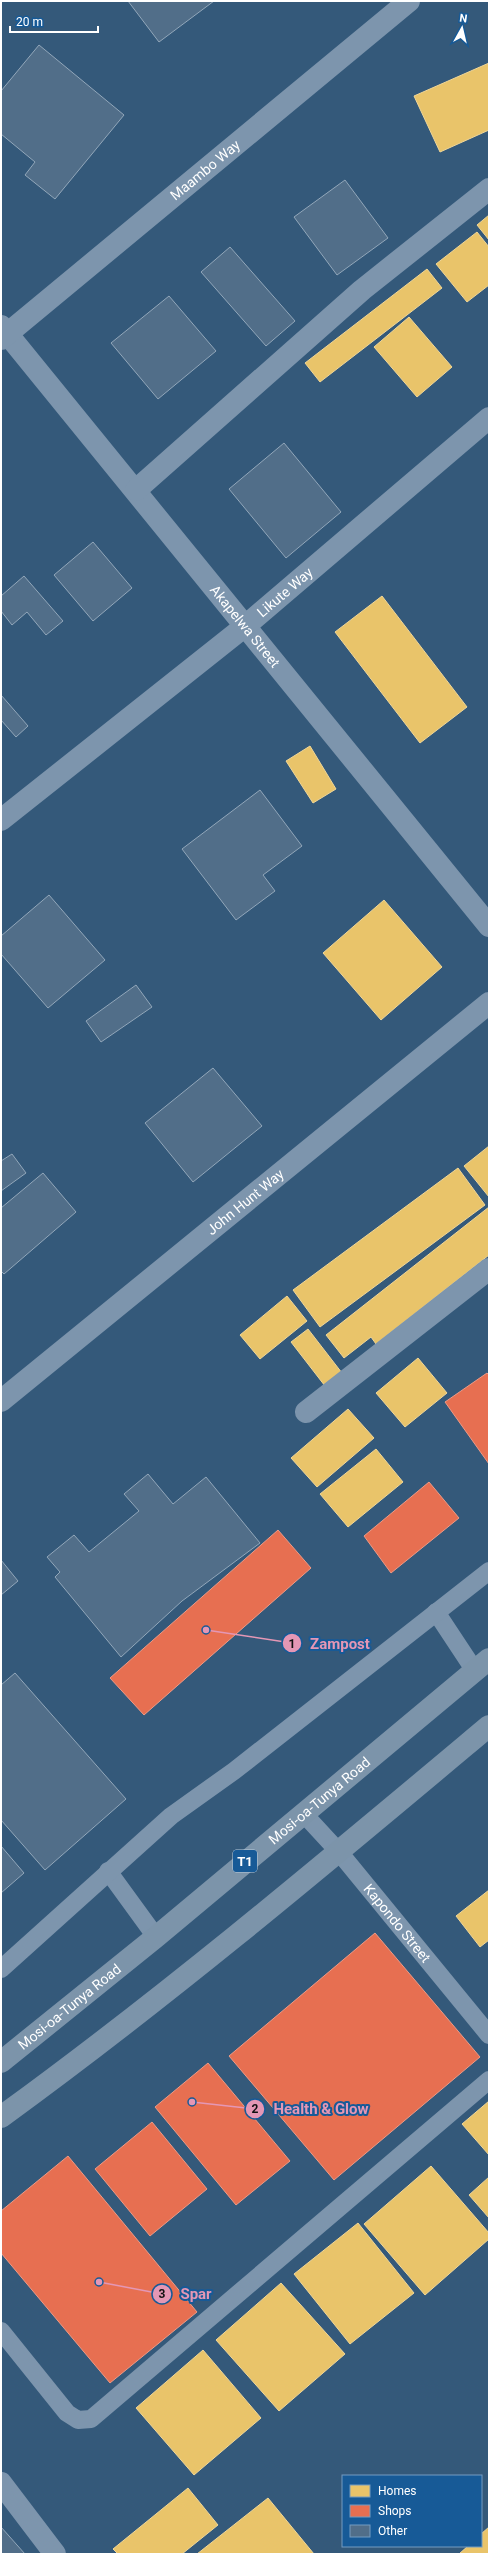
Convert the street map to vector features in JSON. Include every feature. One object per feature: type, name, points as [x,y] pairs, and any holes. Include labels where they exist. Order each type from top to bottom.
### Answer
[{"type":"highway","name":"Mosi-oa-Tunya Road","points":[[1,2062],[156,1937],[482,1665]]},
{"type":"highway","points":[[1,2117],[60,2075],[339,1852],[489,1726]]},
{"type":"street","name":"Maambo Way","points":[[3,333],[409,1]]},
{"type":"street","points":[[136,490],[362,290],[489,189]]},
{"type":"street","name":"Akapelwa Street","points":[[3,333],[136,490],[244,627],[489,926]]},
{"type":"street","name":"Likute Way","points":[[1,820],[244,627],[489,418]]},
{"type":"street","name":"John Hunt Way","points":[[1,1401],[489,1003]]},
{"type":"street","points":[[306,1412],[489,1268]]},
{"type":"street","points":[[1,2483],[55,2554]]},
{"type":"lane","points":[[1,1968],[171,1816],[234,1771],[489,1571]]},
{"type":"lane","points":[[436,1612],[482,1665]]},
{"type":"lane","name":"Kapondo Street","points":[[303,1813],[339,1852],[489,2035]]},
{"type":"lane","points":[[108,1871],[156,1937]]},
{"type":"lane","points":[[1,2332],[67,2413],[78,2420],[91,2419],[489,2080]]},
{"type":"building: Homes","points":[[489,63],[489,130],[440,152],[414,96]]},
{"type":"building: Homes","points":[[489,215],[489,240],[477,225]]},
{"type":"building: Homes","points":[[477,232],[489,247],[489,285],[467,302],[436,264]]},
{"type":"building: Homes","points":[[427,269],[442,288],[320,382],[305,363]]},
{"type":"building: Homes","points":[[409,317],[452,367],[417,397],[374,347]]},
{"type":"building: Homes","points":[[382,596],[467,707],[420,743],[335,632]]},
{"type":"building: Homes","points":[[310,746],[336,789],[313,803],[286,761]]},
{"type":"building: Homes","points":[[384,900],[442,967],[381,1020],[323,953]]},
{"type":"building: Homes","points":[[489,1146],[489,1197],[464,1166]]},
{"type":"building: Homes","points":[[458,1168],[485,1205],[320,1327],[293,1290]]},
{"type":"building: Homes","points":[[489,1207],[489,1255],[376,1344],[371,1337],[344,1358],[326,1335]]},
{"type":"building: Homes","points":[[287,1296],[307,1321],[260,1359],[240,1335]]},
{"type":"building: Homes","points":[[308,1329],[342,1373],[325,1386],[291,1342]]},
{"type":"building: Homes","points":[[418,1358],[447,1393],[405,1427],[376,1393]]},
{"type":"building: Homes","points":[[348,1409],[374,1438],[317,1487],[291,1458]]},
{"type":"building: Homes","points":[[376,1449],[403,1482],[348,1527],[320,1494]]},
{"type":"building: Homes","points":[[489,1890],[489,1940],[480,1947],[456,1916]]},
{"type":"building: Homes","points":[[489,2101],[489,2155],[462,2124]]},
{"type":"building: Homes","points":[[431,2166],[489,2233],[489,2239],[425,2295],[364,2224]]},
{"type":"building: Homes","points":[[489,2177],[489,2218],[469,2195]]},
{"type":"building: Homes","points":[[358,2223],[414,2293],[350,2344],[294,2274]]},
{"type":"building: Homes","points":[[281,2283],[345,2354],[279,2411],[216,2340]]},
{"type":"building: Homes","points":[[203,2350],[261,2418],[194,2475],[136,2408]]},
{"type":"building: Homes","points":[[188,2488],[218,2525],[182,2554],[118,2554],[113,2549]]},
{"type":"building: Homes","points":[[268,2498],[314,2554],[197,2554]]},
{"type":"building: Homes","points":[[489,2527],[489,2554],[459,2554],[467,2547],[482,2547],[482,2533]]},
{"type":"building: Shops","points":[[487,1373],[489,1375],[489,1464],[445,1402]]},
{"type":"building: Shops","points":[[429,1482],[459,1518],[391,1573],[364,1536]]},
{"type":"building: Shops","points":[[278,1530],[311,1568],[144,1715],[110,1678]]},
{"type":"building: Shops","points":[[375,1933],[480,2057],[334,2180],[229,2056]]},
{"type":"building: Shops","points":[[208,2063],[290,2161],[236,2205],[155,2107]]},
{"type":"building: Shops","points":[[152,2122],[207,2189],[150,2236],[95,2169]]},
{"type":"building: Shops","points":[[68,2156],[197,2312],[110,2383],[1,2253],[1,2211]]},
{"type":"building: Other","points":[[128,1],[214,1],[159,42]]},
{"type":"building: Other","points":[[39,45],[124,115],[55,199],[25,175],[35,162],[1,134],[1,91]]},
{"type":"building: Other","points":[[345,180],[388,238],[337,275],[294,217]]},
{"type":"building: Other","points":[[230,247],[295,321],[266,346],[201,272]]},
{"type":"building: Other","points":[[169,296],[216,351],[158,399],[111,343]]},
{"type":"building: Other","points":[[284,443],[341,512],[286,558],[229,489]]},
{"type":"building: Other","points":[[93,542],[132,588],[93,621],[54,575]]},
{"type":"building: Other","points":[[24,576],[63,621],[46,635],[27,612],[12,625],[1,611],[1,596]]},
{"type":"building: Other","points":[[1,695],[28,726],[16,737],[1,720]]},
{"type":"building: Other","points":[[260,790],[302,846],[263,875],[275,891],[236,920],[182,849]]},
{"type":"building: Other","points":[[49,895],[105,960],[48,1008],[1,954],[1,936]]},
{"type":"building: Other","points":[[136,985],[152,1007],[101,1042],[86,1021]]},
{"type":"building: Other","points":[[213,1068],[262,1126],[193,1182],[145,1123]]},
{"type":"building: Other","points":[[12,1154],[26,1173],[1,1191],[1,1161]]},
{"type":"building: Other","points":[[43,1173],[76,1212],[4,1274],[1,1271],[1,1208]]},
{"type":"building: Other","points":[[148,1474],[173,1504],[206,1477],[260,1543],[182,1601],[121,1657],[55,1577],[60,1572],[47,1557],[74,1535],[89,1552],[139,1511],[124,1494]]},
{"type":"building: Other","points":[[1,1560],[18,1581],[1,1595]]},
{"type":"building: Other","points":[[15,1673],[126,1799],[45,1870],[1,1820],[1,1685]]},
{"type":"building: Other","points":[[1,1846],[24,1873],[1,1893]]},
{"type":"building: Other","points":[[1,2527],[25,2554],[1,2554]]},
{"type":"place","name":"Zampost","points":[[206,1630]]},
{"type":"place","name":"Health & Glow","points":[[192,2102]]},
{"type":"place","name":"Spar","points":[[99,2282]]}]
